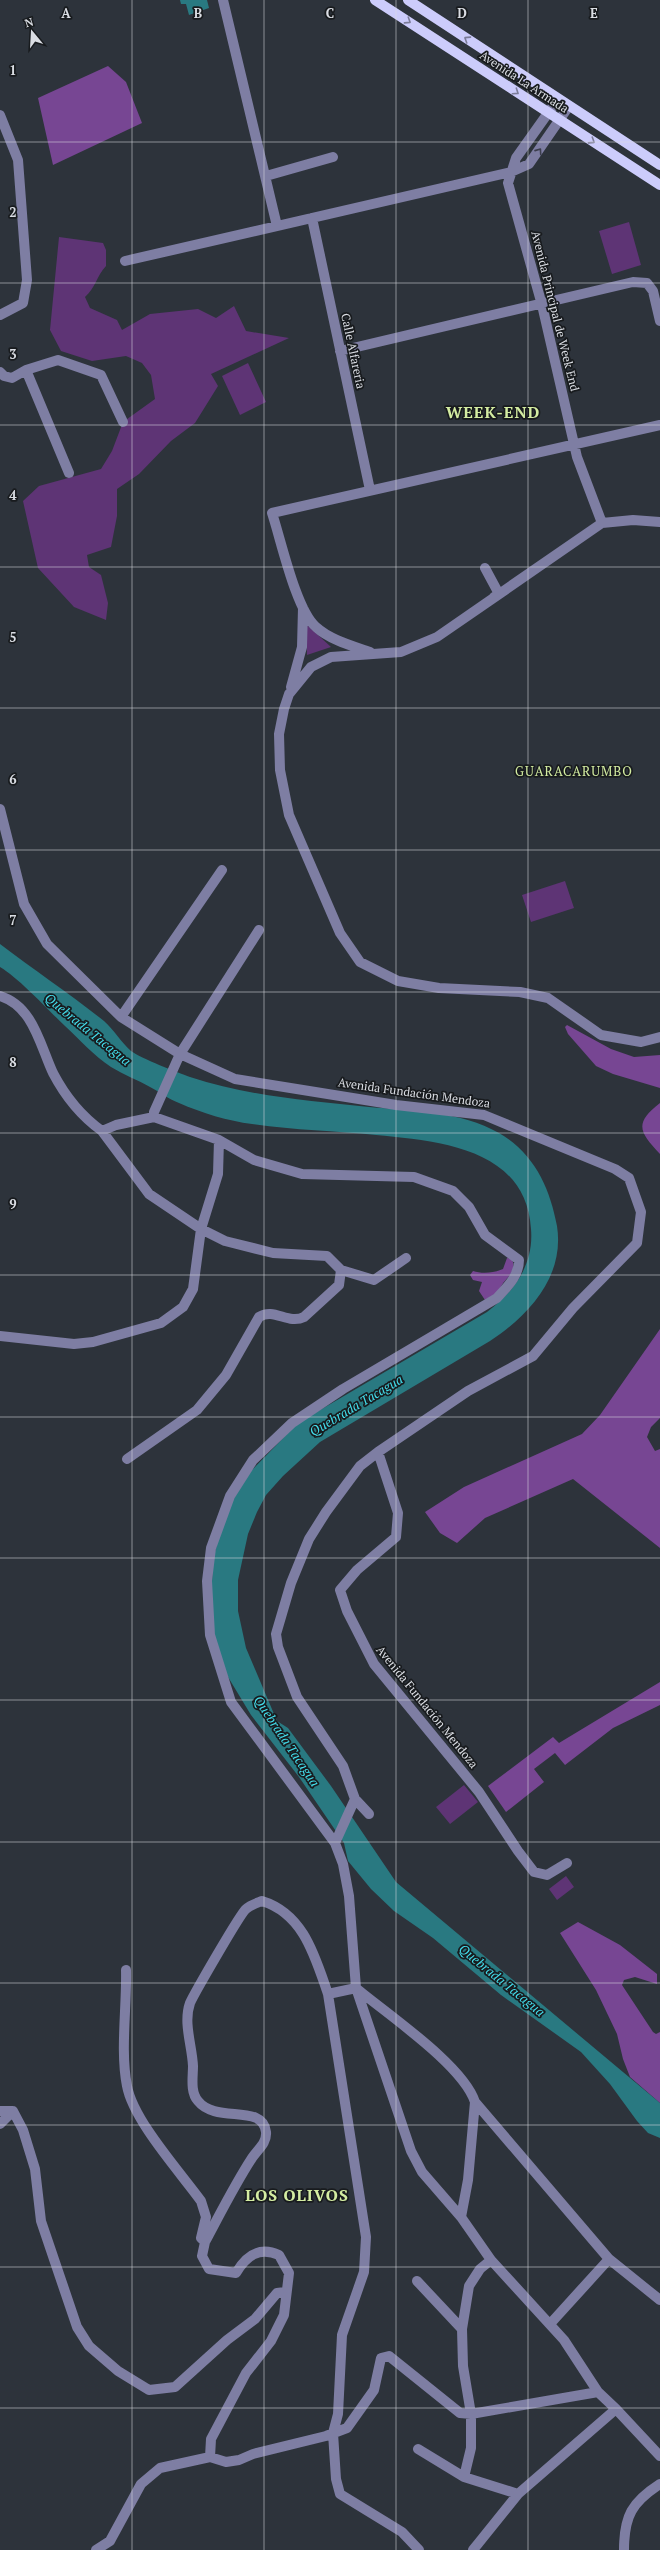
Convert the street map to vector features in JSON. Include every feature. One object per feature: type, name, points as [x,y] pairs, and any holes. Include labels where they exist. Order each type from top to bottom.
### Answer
[{"type":"main road","name":"Avenida La Armada","points":[[375,0],[660,185]]},
{"type":"main road","name":"Avenida La Armada","points":[[408,0],[660,165]]},
{"type":"street","points":[[223,0],[277,226]]},
{"type":"street","name":"Avenida Principal de Week End","points":[[558,99],[516,158],[508,183],[542,305],[574,443],[585,480],[602,523]]},
{"type":"street","points":[[125,261],[511,172],[529,164],[569,106]]},
{"type":"street","points":[[0,115],[18,160],[26,280],[23,304],[0,315]]},
{"type":"street","points":[[266,176],[333,157]]},
{"type":"street","name":"Calle Alfareria","points":[[312,218],[370,490]]},
{"type":"street","points":[[340,351],[542,305],[633,282],[647,283],[653,291],[660,321]]},
{"type":"street","points":[[0,372],[4,376],[12,378],[26,370],[58,360],[101,374],[123,422]]},
{"type":"street","points":[[26,370],[69,473]]},
{"type":"street","points":[[372,653],[343,642],[316,627],[303,608],[272,513],[660,424]]},
{"type":"street","points":[[289,694],[311,667],[331,657],[401,652],[437,637],[602,523],[633,520],[660,522]]},
{"type":"street","points":[[485,568],[499,594]]},
{"type":"street","points":[[303,608],[302,647],[279,734],[280,770],[288,815],[340,933],[360,962],[398,981],[439,988],[520,992],[548,998],[601,1035],[642,1042],[660,1037]]},
{"type":"street","name":"Avenida Fundación Mendoza","points":[[0,809],[24,904],[48,944],[121,1016],[180,1054],[235,1079],[396,1105],[488,1116],[586,1156],[629,1178],[640,1212],[637,1243],[619,1263],[573,1308],[533,1356],[468,1391],[378,1452],[398,1513],[396,1537],[357,1570],[340,1590],[366,1653],[479,1792],[518,1851],[534,1872],[547,1875],[567,1862]]},
{"type":"street","points":[[121,1016],[222,870]]},
{"type":"street","points":[[154,1115],[180,1054],[259,930]]},
{"type":"street","points":[[0,996],[9,999],[24,1011],[38,1036],[54,1074],[70,1100],[87,1120],[102,1131],[149,1194],[201,1228],[225,1241],[273,1253],[328,1256],[341,1270],[374,1280],[406,1258]]},
{"type":"street","points":[[102,1131],[116,1125],[154,1115],[219,1140],[254,1160],[302,1174],[414,1177],[453,1191],[469,1207],[485,1235],[519,1260],[517,1272],[497,1298],[343,1390],[292,1423],[253,1460],[230,1496],[211,1548],[207,1581],[210,1635],[231,1702],[336,1840],[343,1864],[349,1896],[356,1988],[411,2151],[422,2172],[461,2218],[491,2260],[550,2324],[598,2392],[660,2456]]},
{"type":"street","points":[[0,1336],[80,1343],[131,1333],[161,1324],[183,1307],[193,1289],[201,1228],[218,1174],[219,1140]]},
{"type":"street","points":[[128,1459],[197,1410],[226,1375],[259,1317],[265,1313],[273,1312],[285,1318],[299,1319],[304,1317],[339,1285],[341,1270]]},
{"type":"street","points":[[369,1814],[355,1799],[342,1766],[296,1697],[278,1647],[276,1634],[291,1583],[309,1540],[326,1512],[360,1466],[378,1452]]},
{"type":"street","points":[[336,1840],[355,1799]]},
{"type":"street","points":[[210,2457],[211,2439],[246,2373],[272,2340],[284,2315],[285,2292],[289,2273],[279,2255],[264,2250],[245,2259],[236,2273],[228,2273],[210,2269],[202,2256],[205,2242],[252,2158],[264,2143],[266,2131],[260,2119],[250,2114],[219,2114],[210,2111],[198,2101],[193,2092],[193,2064],[188,2026],[190,2003],[246,1909],[262,1901],[277,1906],[308,1939],[328,1994],[366,2237],[364,2272],[342,2335],[338,2414],[333,2433],[336,2479],[340,2494],[402,2532],[420,2550]]},
{"type":"street","points":[[126,1970],[127,2005],[124,2053],[127,2087],[138,2114],[201,2201],[206,2217],[201,2238],[205,2242]]},
{"type":"street","points":[[328,1994],[356,1988]]},
{"type":"street","points":[[356,1988],[452,2068],[471,2090],[475,2102],[609,2259],[660,2300]]},
{"type":"street","points":[[461,2218],[468,2180],[475,2102]]},
{"type":"street","points":[[0,2111],[13,2111]]},
{"type":"street","points":[[13,2111],[23,2130],[35,2169],[41,2221],[77,2327],[89,2346],[118,2371],[149,2390],[175,2388],[227,2340],[255,2319],[277,2293],[285,2292]]},
{"type":"street","points":[[0,2124],[13,2111]]},
{"type":"street","points":[[550,2324],[609,2259]]},
{"type":"street","points":[[464,2477],[471,2448],[471,2414],[463,2366],[462,2328],[469,2286],[480,2269],[491,2260]]},
{"type":"street","points":[[417,2281],[462,2328]]},
{"type":"street","points":[[96,2550],[110,2541],[141,2484],[152,2473],[160,2468],[177,2463],[210,2457],[226,2462],[239,2460],[253,2454],[347,2428],[374,2390],[381,2358],[389,2356],[460,2413],[471,2414],[598,2392]]},
{"type":"street","points":[[472,2550],[518,2494],[616,2409]]},
{"type":"street","points":[[418,2449],[464,2477],[518,2494]]},
{"type":"street","points":[[624,2550],[624,2538],[632,2508],[660,2484]]},
{"type":"shaded area","points":[[108,66],[126,82],[142,123],[53,165],[38,98]]},
{"type":"shaded area","points":[[629,222],[641,265],[612,274],[599,231]]},
{"type":"shaded area","points":[[59,237],[103,243],[106,250],[106,266],[92,289],[85,297],[90,308],[117,320],[122,330],[150,314],[198,309],[216,318],[234,306],[246,331],[289,338],[211,374],[218,386],[195,423],[171,441],[139,474],[117,489],[117,516],[111,547],[87,555],[89,567],[101,575],[108,603],[106,620],[74,607],[38,568],[23,501],[39,486],[101,469],[112,451],[123,422],[155,399],[151,375],[142,363],[126,356],[92,361],[61,351],[50,330]]},
{"type":"shaded area","points":[[248,363],[266,402],[240,415],[222,376]]},
{"type":"shaded area","points":[[306,624],[331,647],[307,655]]},
{"type":"shaded area","points":[[565,881],[574,908],[531,922],[522,895]]},
{"type":"shaded area","points":[[567,1025],[611,1049],[634,1057],[660,1055],[660,1088],[613,1074],[596,1066],[568,1034],[565,1027]]},
{"type":"shaded area","points":[[660,1103],[660,1154],[647,1140],[642,1128],[646,1116]]},
{"type":"shaded area","points":[[507,1258],[512,1259],[513,1269],[511,1273],[503,1283],[499,1292],[485,1300],[479,1291],[482,1282],[473,1280],[470,1275],[473,1271],[488,1273],[503,1269]]},
{"type":"shaded area","points":[[660,1329],[660,1418],[651,1427],[647,1437],[655,1451],[660,1449],[660,1548],[573,1479],[485,1518],[457,1543],[440,1533],[425,1512],[464,1487],[582,1434],[600,1415]]},
{"type":"shaded area","points":[[660,1682],[660,1705],[613,1728],[565,1765],[555,1753],[534,1769],[544,1782],[506,1812],[488,1786],[553,1737],[559,1743]]},
{"type":"shaded area","points":[[464,1785],[478,1802],[450,1824],[436,1807]]},
{"type":"shaded area","points":[[566,1876],[574,1887],[557,1900],[549,1889]]},
{"type":"shaded area","points":[[578,1922],[620,1945],[657,1974],[657,1984],[635,1977],[624,1980],[622,1985],[653,2032],[656,2034],[660,2032],[660,2103],[630,2077],[623,2059],[617,2034],[596,1990],[560,1933]]},
{"type":"water","points":[[180,0],[207,0],[209,8],[189,15],[186,4],[181,4]]},
{"type":"water","name":"Quebrada Tacagua","points":[[0,944],[104,1021],[131,1051],[143,1058],[190,1077],[234,1089],[279,1097],[436,1113],[469,1120],[499,1133],[511,1141],[531,1161],[545,1185],[554,1212],[557,1226],[558,1245],[555,1262],[541,1293],[518,1320],[490,1341],[320,1442],[283,1476],[266,1495],[248,1534],[238,1580],[238,1611],[246,1648],[277,1721],[288,1728],[331,1786],[396,1882],[660,2103],[660,2138],[648,2133],[637,2121],[610,2084],[581,2052],[501,1995],[433,1938],[394,1911],[371,1889],[348,1861],[344,1843],[299,1777],[251,1715],[225,1672],[216,1648],[211,1604],[213,1559],[226,1511],[251,1471],[298,1423],[487,1312],[506,1296],[526,1266],[531,1242],[531,1229],[525,1202],[514,1181],[496,1165],[475,1154],[451,1146],[401,1137],[283,1128],[243,1123],[224,1119],[188,1107],[121,1073],[93,1053],[25,986],[0,967]]},
{"type":"district","name":"WEEK-END","points":[[493,412]]},
{"type":"district","name":"GUARACARUMBO","points":[[574,771]]},
{"type":"district","name":"LOS OLIVOS","points":[[297,2195]]}]
